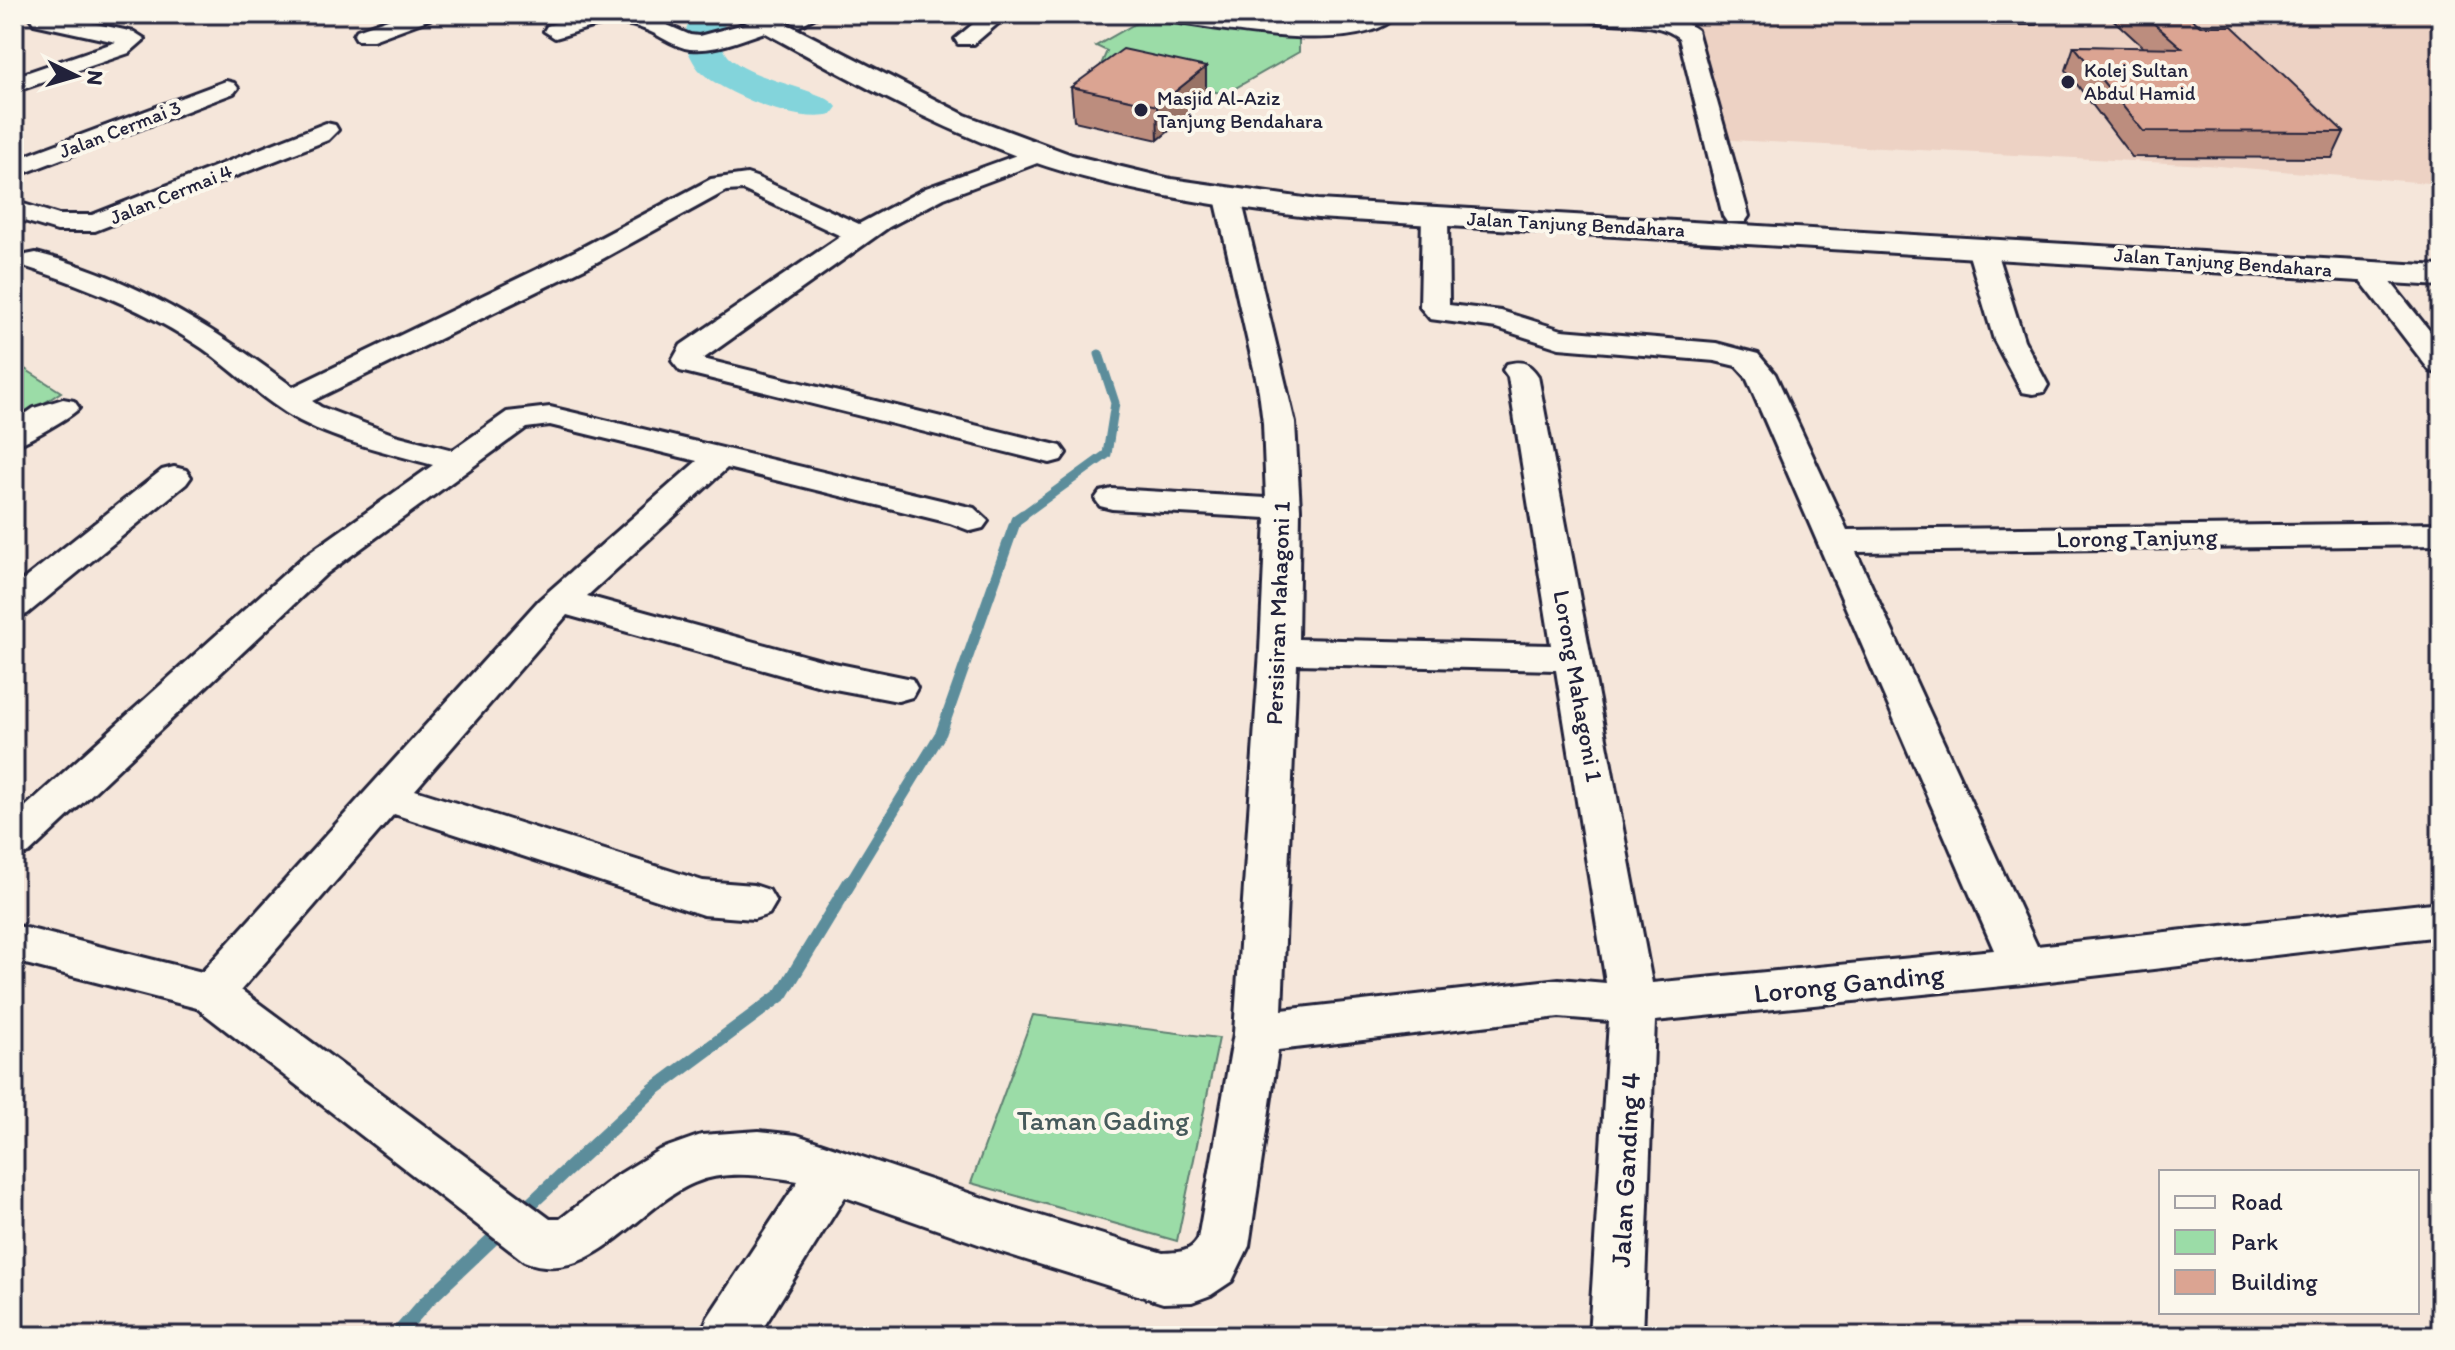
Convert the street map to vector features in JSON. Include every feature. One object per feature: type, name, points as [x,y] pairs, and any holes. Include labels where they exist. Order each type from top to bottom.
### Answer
[{"type":"main road","name":"Jalan Tanjung Bendahara","points":[[783,17],[970,107],[1028,131],[1104,155],[1176,171],[1321,191],[1867,227],[2441,259]]},
{"type":"main road","name":"Jalan Tanjung Bendahara","points":[[783,17],[945,117],[1039,154],[1088,169],[1228,198],[1318,209],[2441,276]]},
{"type":"street","points":[[365,35],[422,14]]},
{"type":"street","points":[[966,39],[998,14]]},
{"type":"street","points":[[1160,14],[1285,29],[1344,32],[1362,28],[1387,14]]},
{"type":"street","points":[[1588,14],[1666,22],[1682,27],[1689,35],[1736,216]]},
{"type":"street","points":[[555,31],[588,17],[620,16],[651,24],[684,42],[702,42],[783,17]]},
{"type":"street","points":[[96,30],[135,18]]},
{"type":"street","points":[[14,85],[121,48],[134,39],[42,19]]},
{"type":"street","name":"Jalan Cermai 3","points":[[14,169],[226,88]]},
{"type":"street","name":"Jalan Cermai 4","points":[[25,256],[68,225],[108,220],[326,130]]},
{"type":"street","points":[[1039,154],[935,193],[857,233],[692,351],[687,361],[691,365],[1050,453]]},
{"type":"street","points":[[292,399],[585,257],[720,184],[747,182],[857,233]]},
{"type":"street","name":"Persisiran Mahagoni 1","points":[[833,1171],[1163,1278],[1192,1277],[1213,1263],[1223,1246],[1257,1033],[1279,651],[1283,509],[1279,423],[1274,391],[1228,198]]},
{"type":"street","points":[[14,209],[68,225]]},
{"type":"street","points":[[1435,216],[1434,307],[1440,313],[1501,320],[1559,339],[1699,350],[1747,360],[1760,374],[2023,966]]},
{"type":"street","points":[[1981,248],[2009,340],[2033,385]]},
{"type":"street","points":[[25,256],[92,279],[174,318],[213,342],[310,414],[346,429],[456,461]]},
{"type":"street","points":[[2367,271],[2441,365]]},
{"type":"street","name":"Lorong Mahagoni 1","points":[[1518,370],[1523,376],[1633,1004]]},
{"type":"street","points":[[14,436],[45,415],[63,408]]},
{"type":"street","points":[[14,842],[314,566],[518,419],[537,415],[962,515],[971,521]]},
{"type":"street","points":[[211,993],[560,601],[721,457]]},
{"type":"street","points":[[14,606],[174,477]]},
{"type":"street","points":[[1112,499],[1283,509]]},
{"type":"street","name":"Lorong Tanjung","points":[[1834,541],[2441,534]]},
{"type":"street","points":[[560,601],[824,674],[898,688]]},
{"type":"street","points":[[1279,651],[1573,658]]},
{"type":"street","points":[[386,796],[703,898],[754,902]]},
{"type":"street","name":"Lorong Ganding","points":[[1257,1033],[1559,998],[1633,1004],[2023,966],[2441,919]]},
{"type":"street","points":[[14,943],[211,993],[542,1244],[564,1243],[578,1236],[654,1176],[681,1161],[713,1154],[770,1154],[797,1158],[833,1171],[727,1336]]},
{"type":"street","name":"Jalan Ganding 4","points":[[1616,1336],[1633,1004]]},
{"type":"shaded area","points":[[1295,14],[1381,14],[1358,26],[1294,27]]},
{"type":"shaded area","name":"Kolej Sultan Abdul Hamid","points":[[1617,14],[2441,14],[2441,184],[2206,165],[1712,139],[1675,19]]},
{"type":"green space","points":[[1147,17],[1299,35],[1299,52],[1225,94],[1100,67],[1107,51],[1096,46]]},
{"type":"green space","points":[[14,362],[61,392],[14,423]]},
{"type":"green space","name":"Taman Gading","points":[[1033,1015],[1219,1038],[1177,1241],[971,1183]]},
{"type":"building","points":[[2143,14],[2186,14],[2200,26],[2232,26],[2344,132],[2143,131],[2074,46],[2182,48]]},
{"type":"building","points":[[1123,49],[1206,67],[1157,106],[1071,87]]},
{"type":"waterway","points":[[689,14],[708,20],[701,40],[714,64],[758,90],[817,107]]},
{"type":"waterway","points":[[1020,517],[1107,454],[1115,403],[1099,354]]},
{"type":"waterway","points":[[849,884],[941,733],[1016,520],[1023,515]]},
{"type":"waterway","points":[[522,1212],[653,1090],[782,994],[850,882]]},
{"type":"waterway","points":[[396,1336],[427,1301],[503,1229]]},
{"type":"place","name":"Kolej Sultan Abdul Hamid","points":[[2068,82]]},
{"type":"place","name":"Masjid Al-Aziz Tanjung Bendahara","points":[[1141,110]]}]
